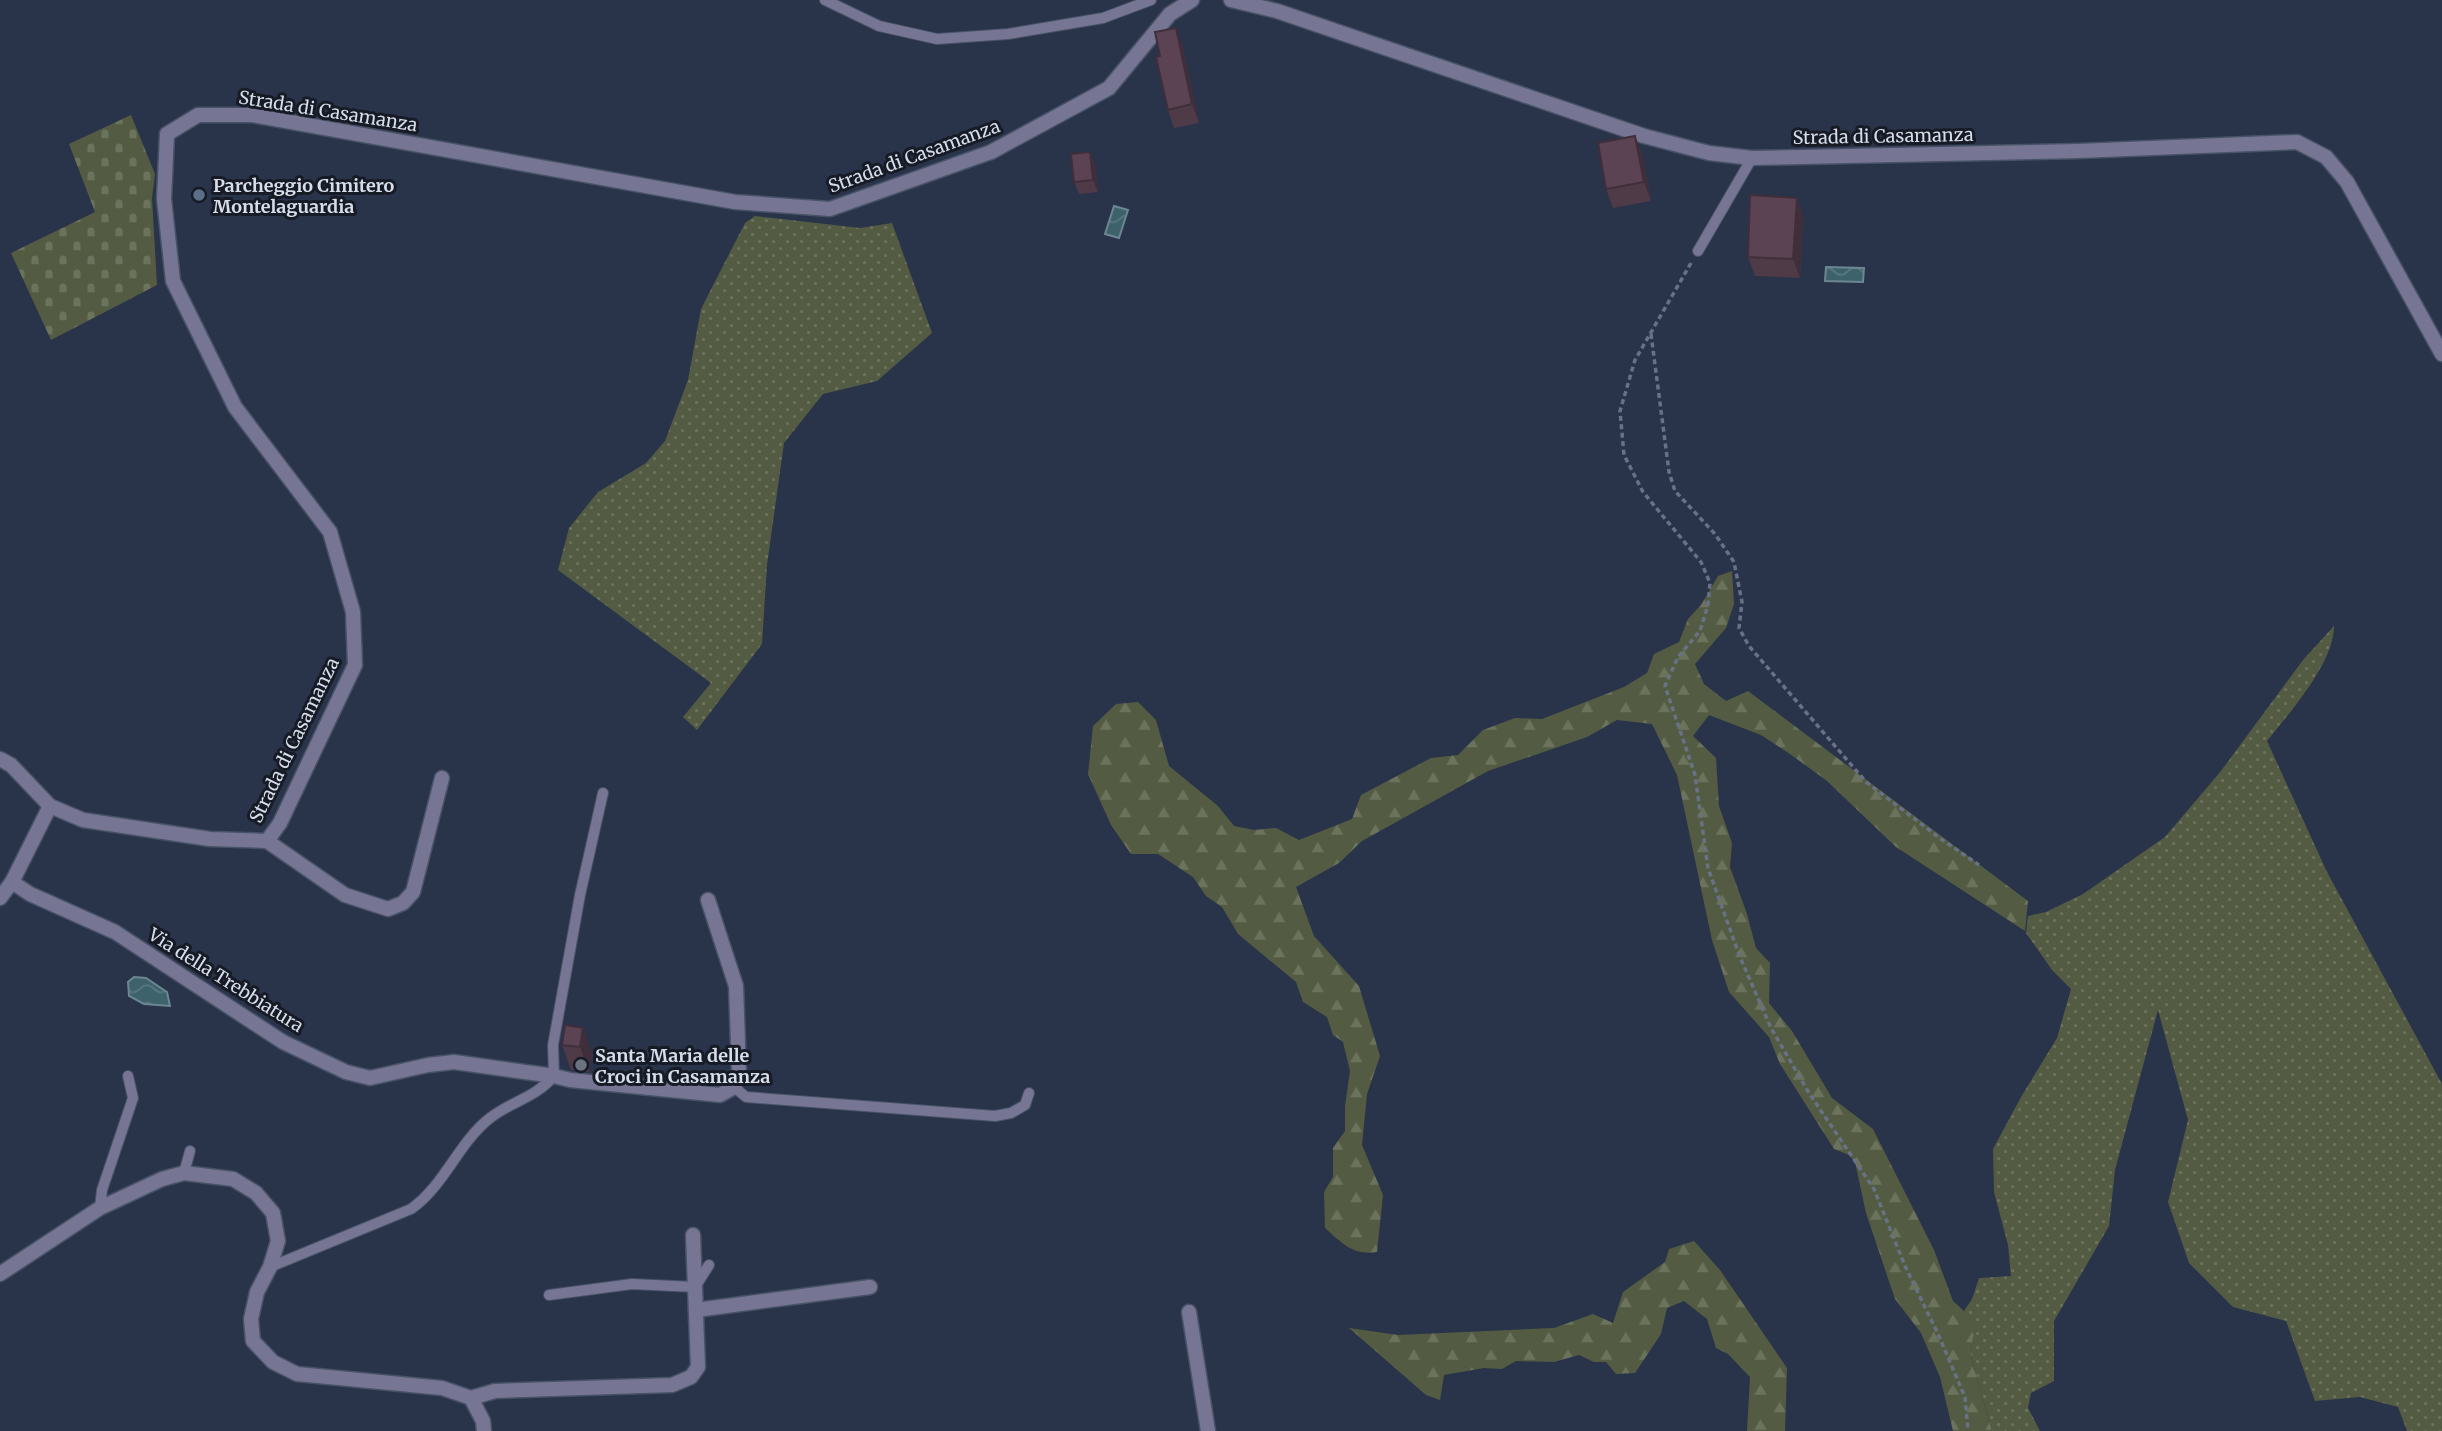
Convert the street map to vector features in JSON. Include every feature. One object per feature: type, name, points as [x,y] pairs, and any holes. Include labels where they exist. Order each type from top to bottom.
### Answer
[{"type":"street","name":"Strada di Casamanza","points":[[0,760],[11,765],[50,806],[83,820],[210,839],[267,841],[280,823],[355,665],[352,612],[330,532],[235,407],[173,281],[164,199],[167,134],[198,115],[252,115],[735,202],[830,209],[991,152],[1108,88],[1170,14],[1192,0]]},
{"type":"street","name":"Strada di Casamanza","points":[[1231,0],[1277,11],[1644,136],[1709,153],[1752,158],[2079,151],[2297,142],[2326,157],[2347,182],[2442,354]]},
{"type":"street","points":[[267,841],[345,895],[388,909],[402,903],[413,892],[442,778]]},
{"type":"street","points":[[0,898],[12,882],[50,806]]},
{"type":"street","name":"Via della Trebbiatura","points":[[12,882],[30,894],[114,932],[283,1042],[346,1072],[370,1078],[454,1062],[570,1080],[720,1095],[734,1087]]},
{"type":"street","points":[[708,900],[736,986],[739,1072],[734,1087]]},
{"type":"street","points":[[0,1274],[100,1208],[162,1180],[184,1173],[233,1179],[256,1193],[273,1213],[278,1241],[270,1268],[257,1292],[251,1319],[253,1341],[272,1362],[298,1374],[442,1388],[471,1398],[495,1391],[673,1385],[691,1377],[698,1367],[693,1235]]},
{"type":"street","points":[[696,1310],[870,1287]]},
{"type":"street","points":[[1189,1312],[1208,1431]]},
{"type":"street","points":[[471,1398],[484,1431]]},
{"type":"lane","points":[[825,0],[879,26],[937,39],[1008,34],[1103,18],[1151,0]]},
{"type":"lane","points":[[1698,251],[1752,158]]},
{"type":"lane","points":[[270,1268],[399,1214],[427,1198],[469,1139],[491,1117],[543,1089],[554,1076],[553,1045],[580,895],[603,793]]},
{"type":"lane","points":[[100,1208],[102,1190],[133,1098],[128,1076]]},
{"type":"lane","points":[[734,1087],[746,1097],[995,1116],[1011,1113],[1025,1105],[1029,1093]]},
{"type":"lane","points":[[184,1173],[190,1152]]},
{"type":"lane","points":[[549,1295],[632,1284],[695,1287],[709,1265]]},
{"type":"path","points":[[1698,251],[1635,360],[1620,411],[1624,455],[1643,492],[1701,562],[1710,583],[1708,605],[1700,631],[1678,657],[1665,686],[1695,775],[1708,868],[1740,957],[1771,1028],[1809,1093],[1874,1189],[1905,1266],[1965,1397],[1968,1431]]},
{"type":"path","points":[[1651,331],[1669,472],[1675,491],[1715,534],[1734,562],[1742,602],[1739,628],[1749,646],[1867,782],[1979,865]]},
{"type":"green space","points":[[131,115],[155,174],[152,198],[157,285],[51,340],[11,253],[95,212],[69,144]]},
{"type":"green space","points":[[755,216],[860,228],[892,223],[932,333],[877,381],[823,394],[784,443],[767,565],[762,644],[697,730],[683,717],[711,683],[558,570],[569,528],[598,492],[646,463],[665,441],[688,380],[701,309],[745,223]]},
{"type":"green space","points":[[1732,571],[1734,604],[1726,628],[1695,664],[1704,684],[1726,701],[1748,691],[2028,901],[2025,931],[1896,847],[1827,781],[1761,735],[1709,715],[1693,736],[1716,758],[1719,806],[1732,843],[1730,867],[1756,948],[1770,963],[1769,1003],[1792,1031],[1832,1098],[1873,1129],[1934,1250],[1953,1301],[1976,1322],[1970,1353],[1992,1431],[1953,1431],[1940,1377],[1921,1333],[1895,1299],[1866,1213],[1855,1162],[1849,1155],[1834,1149],[1780,1064],[1769,1037],[1729,992],[1712,940],[1677,775],[1652,724],[1617,720],[1587,737],[1488,771],[1362,841],[1339,863],[1296,887],[1314,936],[1359,986],[1380,1056],[1367,1094],[1362,1145],[1383,1195],[1377,1252],[1369,1253],[1354,1250],[1325,1228],[1324,1192],[1333,1177],[1333,1148],[1345,1131],[1350,1071],[1343,1042],[1333,1035],[1327,1017],[1303,1002],[1296,982],[1238,934],[1222,907],[1206,896],[1193,877],[1158,854],[1131,854],[1111,825],[1088,774],[1093,726],[1116,704],[1138,702],[1156,720],[1169,766],[1218,806],[1234,826],[1254,830],[1276,828],[1299,840],[1352,819],[1361,795],[1431,758],[1458,755],[1483,730],[1515,718],[1542,719],[1624,687],[1647,673],[1654,654],[1679,642],[1688,619],[1701,605],[1718,576]]},
{"type":"green space","points":[[2334,626],[2327,656],[2319,671],[2267,741],[2327,872],[2442,1084],[2442,1431],[2407,1431],[2398,1407],[2360,1397],[2315,1401],[2286,1321],[2233,1307],[2189,1263],[2168,1202],[2188,1120],[2158,1010],[2115,1170],[2109,1226],[2054,1321],[2054,1381],[2031,1393],[2028,1408],[2040,1431],[1992,1431],[1970,1353],[1975,1322],[1964,1311],[1972,1299],[1979,1278],[2011,1276],[2008,1245],[1994,1192],[1993,1149],[2057,1038],[2071,989],[2052,970],[2026,933],[2028,916],[2046,912],[2083,894],[2165,837],[2221,771],[2303,660]]},
{"type":"green space","points":[[1694,1241],[1720,1270],[1787,1368],[1785,1431],[1747,1431],[1750,1377],[1728,1354],[1716,1348],[1707,1319],[1684,1301],[1667,1308],[1661,1334],[1635,1373],[1616,1374],[1606,1362],[1594,1362],[1579,1355],[1554,1362],[1516,1361],[1502,1369],[1484,1368],[1444,1375],[1440,1400],[1426,1395],[1349,1328],[1398,1335],[1554,1328],[1593,1314],[1613,1323],[1623,1292],[1665,1262],[1669,1249]]},
{"type":"water","points":[[1114,206],[1128,210],[1119,238],[1105,234]]},
{"type":"water","points":[[1826,267],[1864,268],[1863,282],[1825,281]]},
{"type":"water","points":[[134,977],[146,978],[167,992],[170,1006],[144,1004],[129,996],[128,982]]},
{"type":"building","points":[[1176,28],[1192,104],[1168,110],[1156,57],[1160,56],[1155,32]]},
{"type":"building","points":[[1635,136],[1644,182],[1606,189],[1598,143]]},
{"type":"building","points":[[1090,152],[1093,180],[1074,182],[1071,154]]},
{"type":"building","points":[[1750,195],[1797,198],[1793,259],[1748,257]]},
{"type":"building","points":[[565,1025],[583,1028],[580,1047],[562,1045]]},
{"type":"place","name":"Parcheggio Cimitero Montelaguardia","points":[[199,195]]},
{"type":"place","name":"Santa Maria delle Croci in Casamanza","points":[[581,1065]]}]
